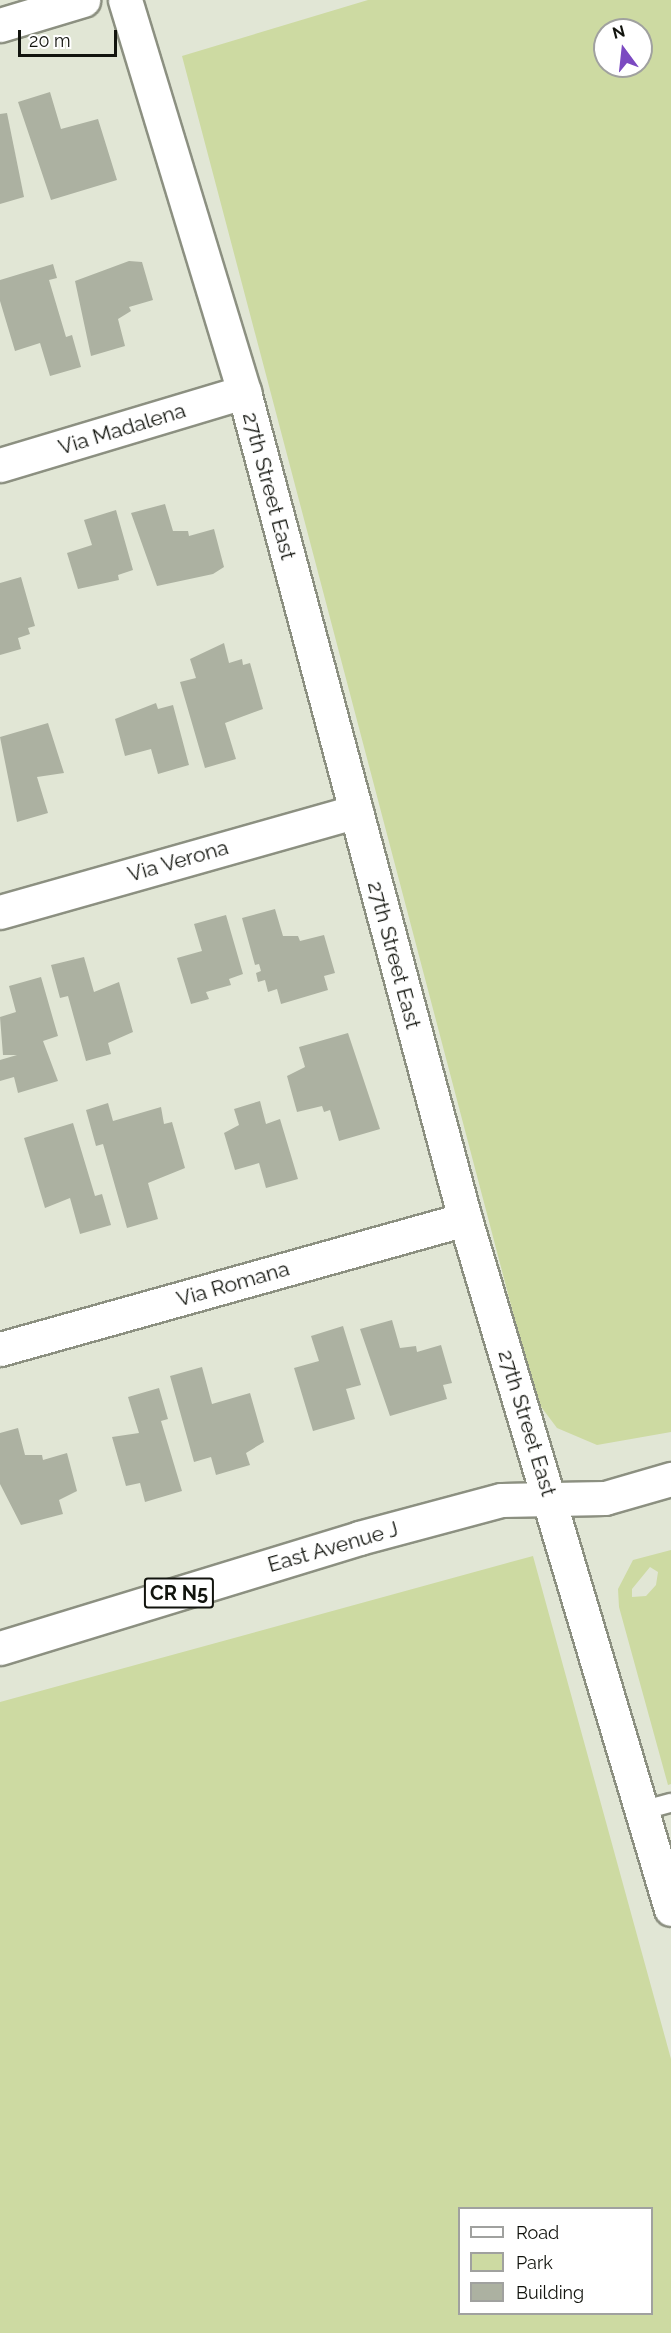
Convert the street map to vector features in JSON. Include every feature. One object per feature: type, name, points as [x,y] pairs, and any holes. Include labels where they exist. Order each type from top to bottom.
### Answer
[{"type":"street","points":[[0,25],[83,0]]},
{"type":"street","name":"27th Street East","points":[[125,0],[244,392],[465,1219],[550,1499],[657,1806],[671,1909]]},
{"type":"street","name":"Via Madalena","points":[[0,465],[244,392]]},
{"type":"street","name":"Via Verona","points":[[0,912],[356,811]]},
{"type":"street","name":"Via Romana","points":[[0,1349],[465,1219]]},
{"type":"street","name":"East Avenue J","points":[[0,1648],[359,1538],[501,1500],[605,1498],[671,1479]]},
{"type":"green space","points":[[368,0],[671,0],[671,1432],[597,1445],[557,1428],[536,1400],[182,56]]},
{"type":"green space","points":[[671,1550],[671,1784],[668,1785],[619,1607],[618,1589],[633,1560]],"holes":[[[650,1567],[658,1572],[656,1585],[646,1596],[632,1597],[632,1589]]]},
{"type":"green space","points":[[533,1556],[671,2059],[671,2333],[0,2333],[0,1702]]},
{"type":"building","points":[[50,92],[61,129],[98,119],[117,180],[51,200],[18,102]]},
{"type":"building","points":[[7,113],[24,197],[0,204],[0,114]]},
{"type":"building","points":[[129,261],[142,262],[153,300],[129,307],[131,311],[118,319],[125,346],[91,356],[75,281]]},
{"type":"building","points":[[53,264],[57,278],[49,280],[66,337],[72,335],[81,367],[50,376],[40,343],[15,351],[0,301],[0,280]]},
{"type":"building","points":[[165,504],[173,531],[188,531],[189,536],[214,529],[224,567],[213,574],[157,586],[131,513]]},
{"type":"building","points":[[116,510],[133,570],[118,575],[119,580],[78,589],[67,553],[92,545],[84,520]]},
{"type":"building","points":[[21,577],[35,626],[28,628],[30,634],[18,638],[21,649],[0,655],[0,583]]},
{"type":"building","points":[[224,643],[229,663],[242,659],[243,665],[250,663],[263,709],[225,723],[236,759],[205,768],[180,682],[196,678],[190,659]]},
{"type":"building","points":[[156,703],[158,709],[173,705],[189,765],[158,774],[151,749],[125,756],[115,719]]},
{"type":"building","points":[[48,723],[64,773],[37,777],[48,813],[17,822],[0,737]]},
{"type":"building","points":[[275,909],[283,936],[298,936],[300,941],[324,935],[335,973],[324,976],[328,990],[281,1004],[277,989],[268,992],[265,980],[258,982],[256,973],[261,971],[259,964],[255,965],[242,918]]},
{"type":"building","points":[[226,915],[243,974],[229,979],[231,985],[206,992],[209,999],[191,1004],[177,958],[202,951],[194,924]]},
{"type":"building","points":[[84,957],[94,992],[119,982],[133,1032],[108,1043],[111,1054],[86,1061],[68,996],[60,998],[51,965]]},
{"type":"building","points":[[41,977],[58,1036],[43,1041],[58,1081],[18,1093],[14,1077],[0,1081],[0,1060],[17,1055],[3,1055],[0,1017],[16,1012],[9,986]]},
{"type":"building","points":[[348,1033],[380,1129],[339,1141],[330,1110],[324,1112],[322,1106],[297,1112],[287,1076],[305,1067],[299,1047]]},
{"type":"building","points":[[260,1101],[266,1124],[280,1119],[298,1179],[266,1188],[259,1163],[235,1170],[224,1133],[239,1125],[234,1109]]},
{"type":"building","points":[[108,1103],[113,1121],[161,1107],[164,1124],[172,1122],[185,1168],[148,1183],[158,1219],[127,1228],[103,1144],[96,1146],[86,1110]]},
{"type":"building","points":[[73,1123],[95,1196],[102,1194],[111,1225],[80,1234],[70,1198],[45,1208],[24,1138]]},
{"type":"building","points":[[392,1320],[400,1348],[416,1346],[417,1352],[441,1345],[452,1383],[443,1385],[447,1399],[390,1416],[360,1329]]},
{"type":"building","points":[[343,1326],[361,1385],[346,1389],[355,1419],[313,1431],[294,1368],[319,1361],[311,1336]]},
{"type":"building","points":[[202,1367],[212,1404],[250,1393],[264,1442],[246,1453],[250,1465],[216,1475],[211,1457],[194,1462],[170,1376]]},
{"type":"building","points":[[159,1388],[168,1419],[161,1421],[182,1491],[145,1502],[140,1483],[126,1486],[112,1437],[139,1433],[128,1397]]},
{"type":"building","points":[[18,1428],[25,1455],[42,1455],[43,1460],[67,1453],[77,1491],[59,1500],[63,1514],[21,1525],[0,1484],[0,1433]]}]
